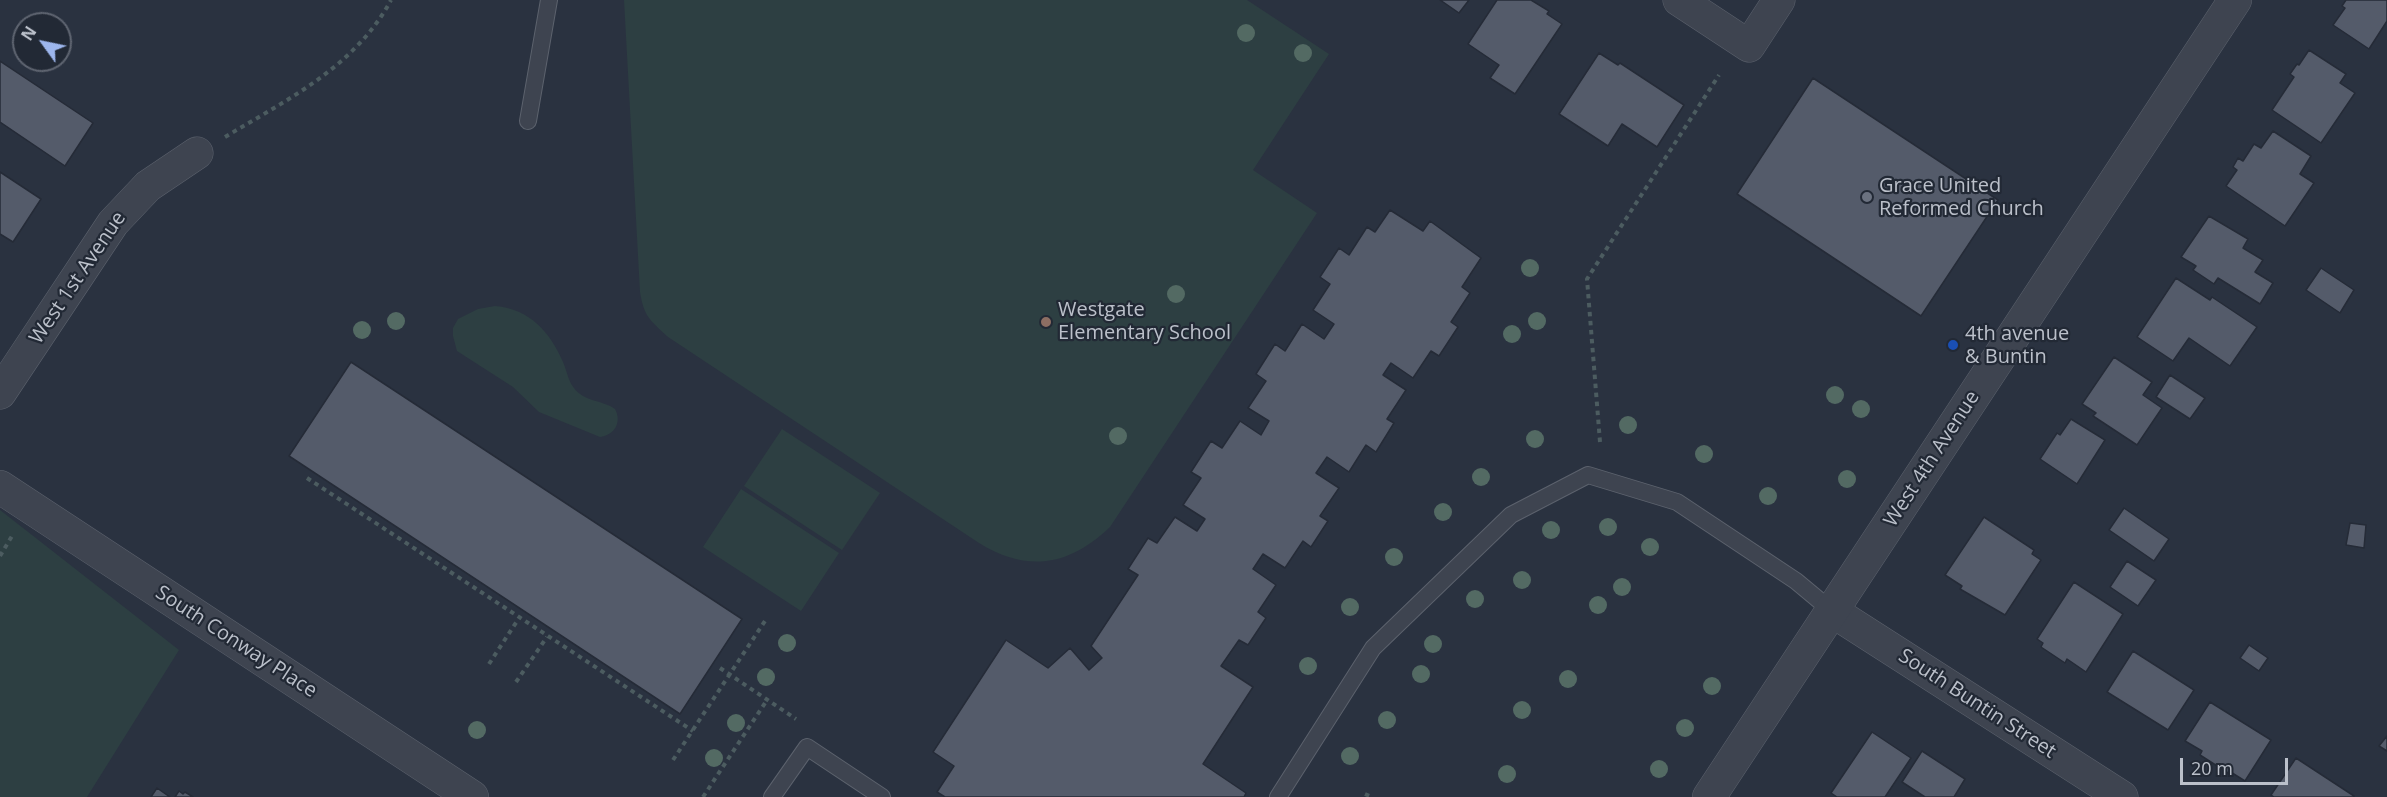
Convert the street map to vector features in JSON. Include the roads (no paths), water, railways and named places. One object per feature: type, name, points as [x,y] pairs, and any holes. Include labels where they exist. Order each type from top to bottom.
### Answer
[{"type":"street","points":[[1679,0],[1749,46],[1779,0]]},
{"type":"street","name":"West 4th Avenue","points":[[1709,797],[2235,0]]},
{"type":"street","name":"West 1st Avenue","points":[[0,393],[118,217],[148,186],[197,153]]},
{"type":"street","name":"South Conway Place","points":[[0,487],[472,797]]},
{"type":"street","name":"South Buntin Street","points":[[1832,611],[2122,797]]},
{"type":"lane","points":[[528,121],[549,0]]},
{"type":"lane","points":[[1278,797],[1373,648],[1511,515],[1588,475],[1677,502],[1796,581],[1832,611]]},
{"type":"lane","points":[[772,797],[807,747],[882,797]]},
{"type":"place","name":"Grace United Reformed Church","points":[[1867,197]]},
{"type":"place","name":"Westgate Elementary School","points":[[1046,322]]},
{"type":"place","name":"4th avenue & Buntin","points":[[1953,345]]}]
